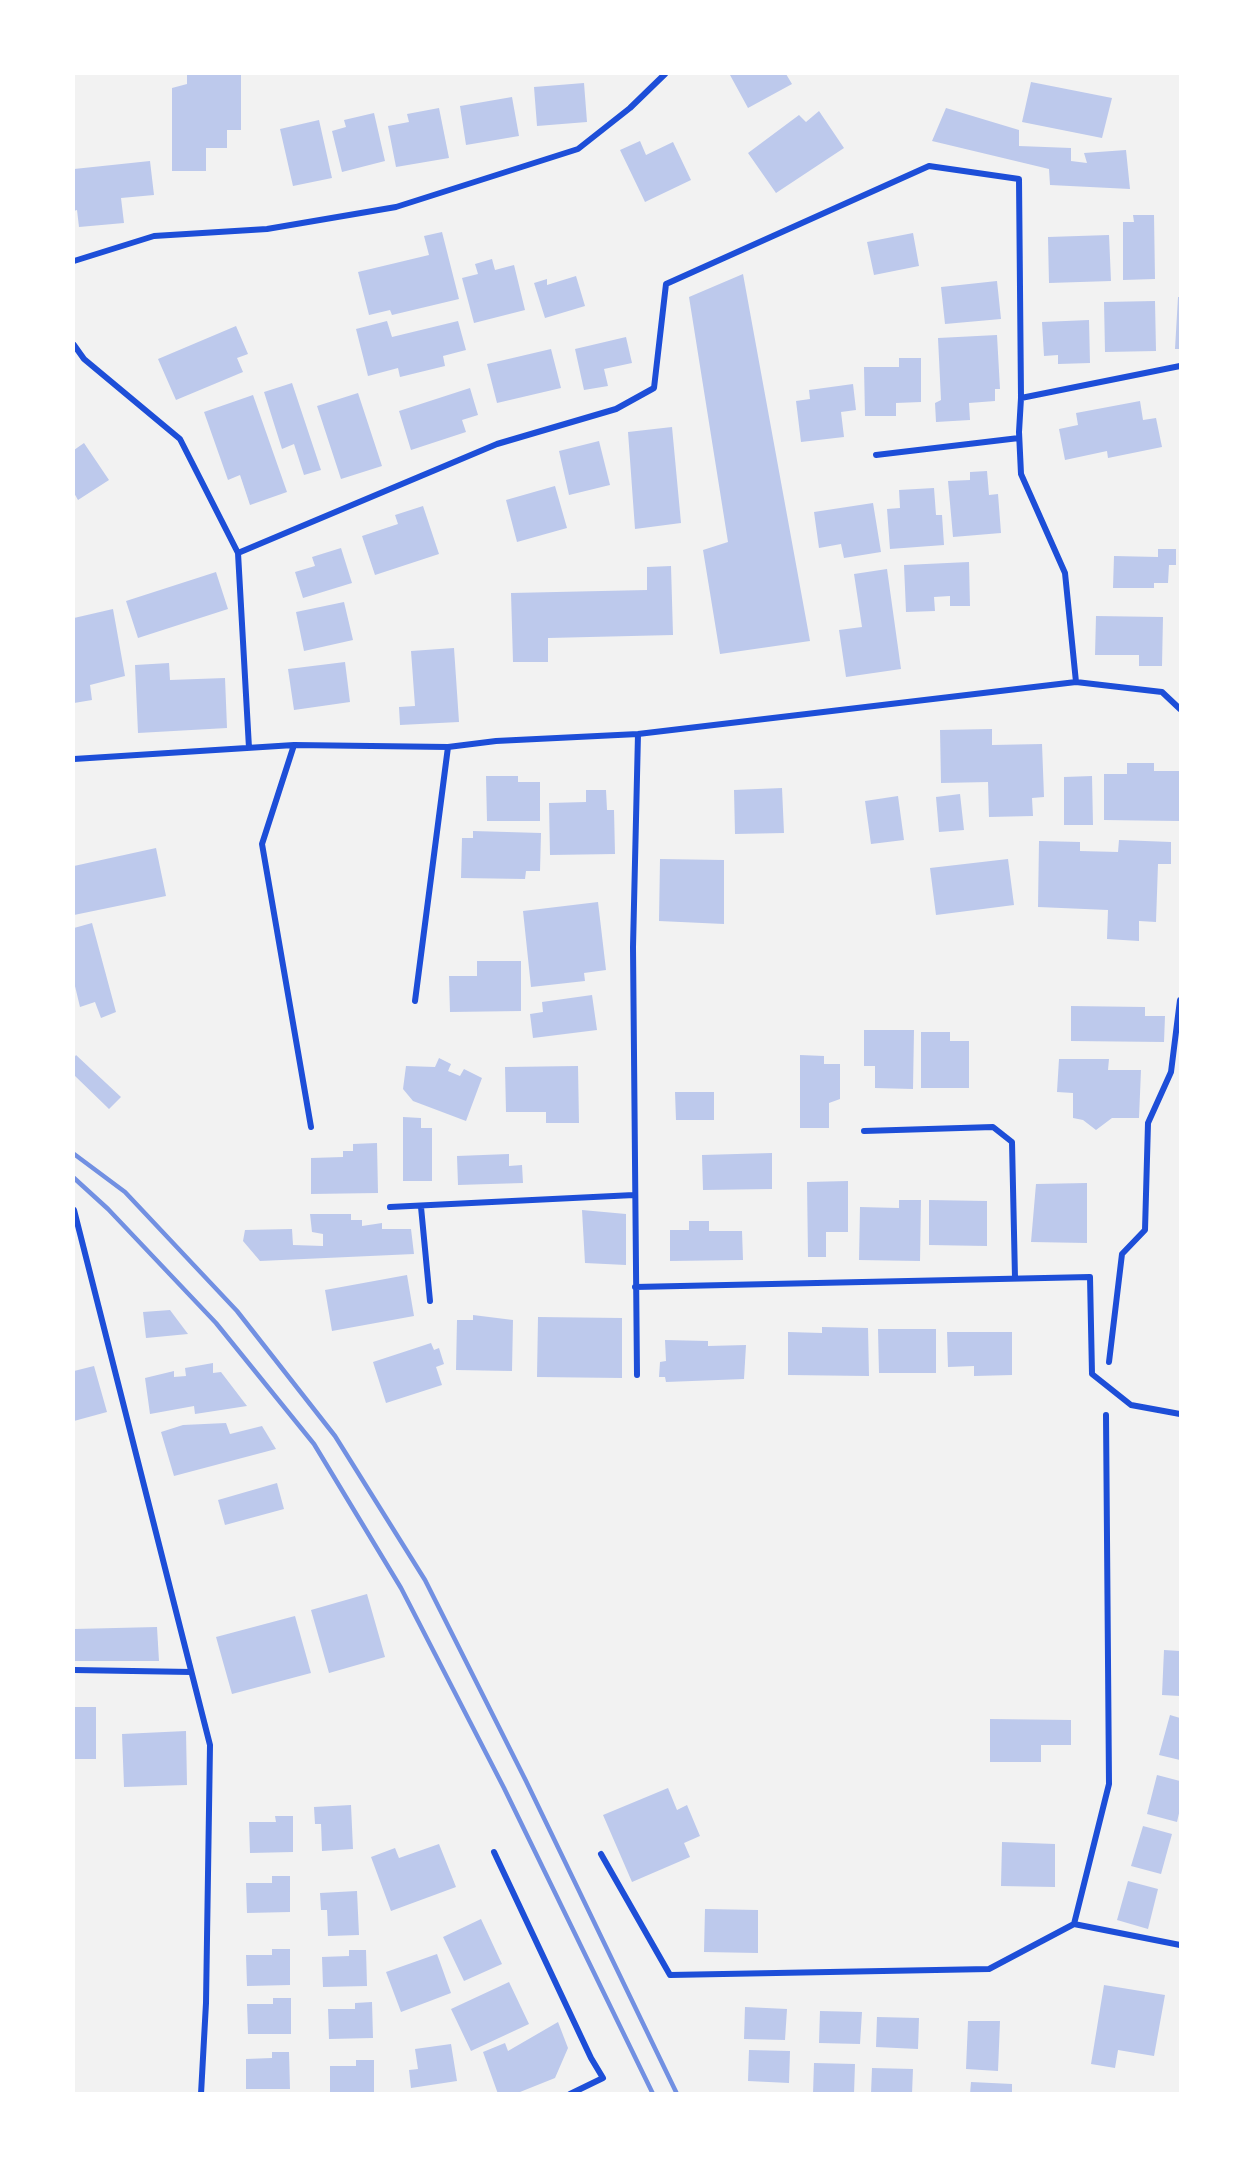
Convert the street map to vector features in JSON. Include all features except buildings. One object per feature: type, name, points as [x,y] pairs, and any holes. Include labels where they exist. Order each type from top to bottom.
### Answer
[{"type":"street","points":[[74,261],[153,236],[267,229],[396,207],[578,149],[630,108],[665,74]]},
{"type":"street","points":[[238,553],[497,444],[616,409],[654,388],[666,284],[930,166],[1019,179],[1021,474],[1065,573],[1076,682]]},
{"type":"street","points":[[74,345],[84,359],[180,439],[238,553],[249,748]]},
{"type":"street","points":[[1021,398],[1180,366]]},
{"type":"street","points":[[876,455],[1019,438]]},
{"type":"street","points":[[74,759],[294,745],[448,747],[496,741],[638,734],[1076,682],[1162,692],[1180,709]]},
{"type":"street","points":[[637,1376],[633,947],[638,734]]},
{"type":"street","points":[[294,745],[262,844],[311,1127]]},
{"type":"street","points":[[415,1001],[448,747]]},
{"type":"street","points":[[1109,1362],[1122,1254],[1145,1230],[1148,1123],[1171,1072],[1180,1000]]},
{"type":"street","points":[[864,1131],[993,1127],[1012,1142],[1015,1278]]},
{"type":"street","points":[[390,1207],[634,1195]]},
{"type":"street","points":[[421,1207],[430,1301]]},
{"type":"street","points":[[74,1210],[210,1745],[206,2003],[201,2094]]},
{"type":"street","points":[[635,1287],[1090,1277],[1092,1374],[1131,1405],[1180,1414]]},
{"type":"street","points":[[1074,1924],[1109,1784],[1106,1415]]},
{"type":"street","points":[[74,1670],[191,1672]]},
{"type":"street","points":[[494,1852],[591,2058],[603,2078],[570,2094]]},
{"type":"street","points":[[602,1854],[670,1975],[989,1969],[1074,1924],[1180,1945]]},
{"type":"railway","points":[[74,1154],[125,1192],[237,1311],[335,1436],[425,1580],[526,1781],[677,2094]]},
{"type":"railway","points":[[74,1178],[108,1209],[216,1323],[314,1444],[401,1588],[504,1788],[653,2094]]}]
